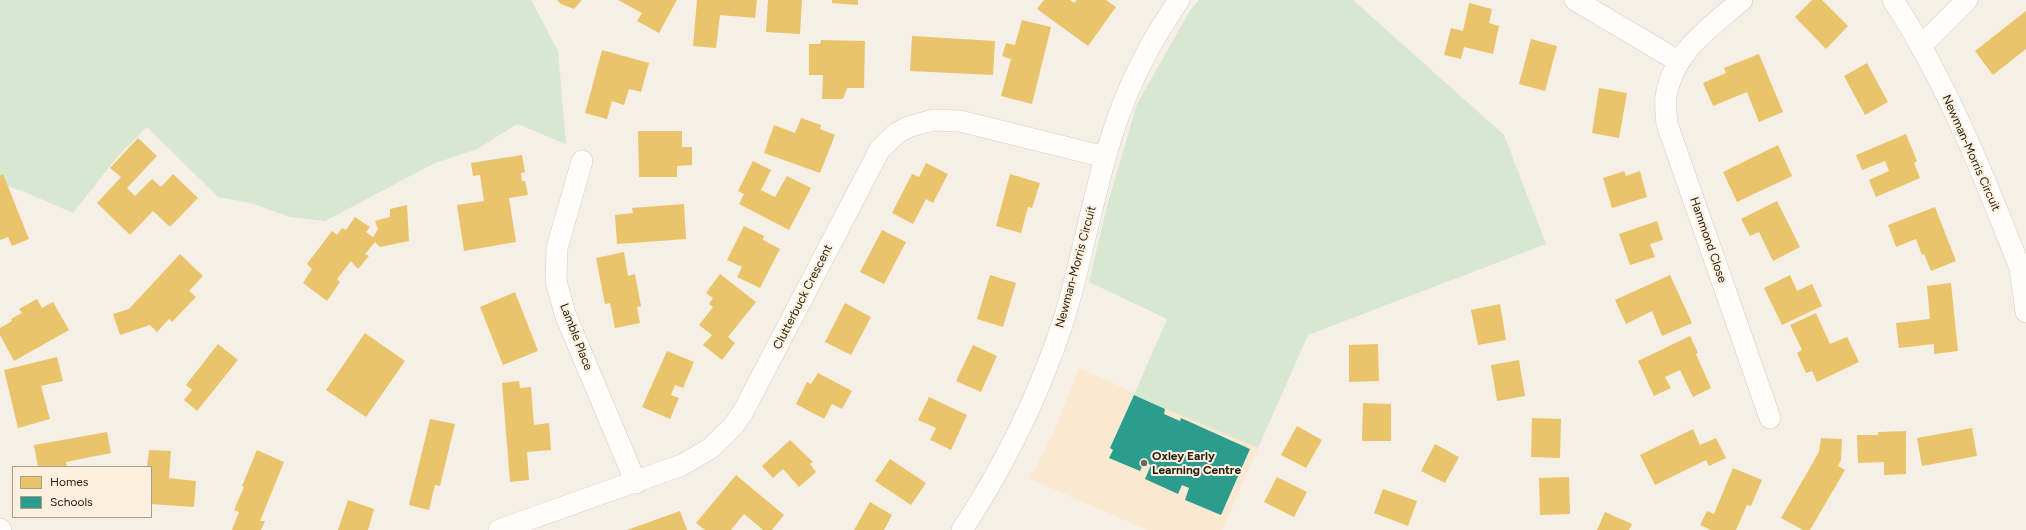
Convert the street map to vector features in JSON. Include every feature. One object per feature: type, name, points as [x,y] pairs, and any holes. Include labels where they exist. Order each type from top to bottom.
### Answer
[{"type":"street","name":"Newman-Morris Circuit","points":[[962,530],[1009,454],[1039,388],[1063,320],[1105,157],[1114,128],[1137,71],[1167,17],[1179,0]]},
{"type":"street","points":[[1575,0],[1678,61]]},
{"type":"street","name":"Hammond Close","points":[[1742,0],[1697,38],[1678,61],[1672,72],[1666,98],[1667,124],[1770,418]]},
{"type":"street","name":"Newman-Morris Circuit","points":[[1893,0],[1921,46],[1963,128],[2023,273],[2026,312]]},
{"type":"street","points":[[1921,46],[1967,0]]},
{"type":"street","name":"Clutterbuck Crescent","points":[[499,530],[682,465],[710,448],[734,425],[743,412],[880,149],[897,132],[908,126],[933,120],[960,121],[1105,157]]},
{"type":"street","name":"Lamble Place","points":[[582,161],[557,248],[556,280],[565,314],[636,482]]},
{"type":"shaded area","name":"Oxley Early Learning Centre","points":[[1079,368],[1258,448],[1222,530],[1147,530],[1030,479],[1057,425]]},
{"type":"green space","points":[[0,0],[531,0],[558,51],[566,144],[517,124],[477,149],[433,164],[325,221],[290,217],[251,203],[218,197],[147,127],[118,156],[73,213],[25,192],[0,184]]},
{"type":"green space","points":[[1199,0],[1353,0],[1504,135],[1546,244],[1308,335],[1258,448],[1134,395],[1167,319],[1089,282],[1107,206],[1137,104],[1191,9]]},
{"type":"building: Homes","points":[[557,0],[582,0],[574,9],[561,4]]},
{"type":"building: Homes","points":[[618,0],[677,0],[659,33],[637,21],[642,13]]},
{"type":"building: Homes","points":[[697,0],[757,0],[755,18],[720,15],[716,48],[693,46]]},
{"type":"building: Homes","points":[[768,0],[802,0],[800,34],[766,32]]},
{"type":"building: Homes","points":[[832,0],[858,0],[858,5],[832,3]]},
{"type":"building: Homes","points":[[1044,0],[1070,0],[1074,3],[1077,0],[1106,0],[1116,7],[1088,46],[1037,9]]},
{"type":"building: Homes","points":[[1812,0],[1822,0],[1848,26],[1826,49],[1795,17]]},
{"type":"building: Homes","points":[[1469,3],[1492,9],[1489,23],[1499,26],[1493,54],[1464,47],[1461,59],[1444,55],[1451,28],[1463,31]]},
{"type":"building: Homes","points":[[2026,11],[2026,49],[1993,75],[1975,51]]},
{"type":"building: Homes","points":[[1022,20],[1051,27],[1032,104],[1001,96],[1011,59],[1002,56],[1006,43],[1015,45]]},
{"type":"building: Homes","points":[[912,36],[995,41],[993,75],[910,71]]},
{"type":"building: Homes","points":[[1531,39],[1557,46],[1545,91],[1519,84]]},
{"type":"building: Homes","points":[[821,40],[865,41],[864,88],[847,88],[843,99],[822,99],[823,75],[809,75],[809,44],[820,44]]},
{"type":"building: Homes","points":[[602,50],[649,63],[641,92],[629,89],[624,105],[612,101],[607,119],[585,113]]},
{"type":"building: Homes","points":[[1759,54],[1783,112],[1759,122],[1747,92],[1713,106],[1703,83],[1726,73],[1724,68]]},
{"type":"building: Homes","points":[[1867,63],[1888,102],[1865,115],[1844,76]]},
{"type":"building: Homes","points":[[1599,88],[1627,93],[1619,138],[1592,133]]},
{"type":"building: Homes","points":[[801,118],[821,125],[820,129],[835,135],[820,173],[764,153],[774,125],[795,133]]},
{"type":"building: Homes","points":[[638,131],[682,131],[682,147],[692,147],[692,165],[677,166],[677,177],[639,177]]},
{"type":"building: Homes","points":[[1906,134],[1917,161],[1914,163],[1920,178],[1876,197],[1869,180],[1889,171],[1885,161],[1862,170],[1856,155]]},
{"type":"building: Homes","points":[[138,138],[157,156],[127,188],[135,196],[152,179],[161,187],[173,174],[198,198],[170,227],[153,211],[130,235],[97,203],[121,177],[110,168]]},
{"type":"building: Homes","points":[[1778,145],[1792,176],[1737,202],[1723,172]]},
{"type":"building: Homes","points":[[522,155],[525,172],[521,173],[522,181],[525,181],[528,195],[509,198],[516,242],[464,251],[457,205],[484,201],[480,175],[473,176],[471,163]]},
{"type":"building: Homes","points":[[753,161],[771,170],[761,190],[775,197],[787,176],[811,188],[789,230],[739,204],[744,194],[738,191]]},
{"type":"building: Homes","points":[[926,163],[948,174],[933,203],[926,199],[913,224],[892,213],[912,174],[919,177]]},
{"type":"building: Homes","points":[[1624,171],[1626,176],[1640,171],[1647,197],[1612,208],[1603,178]]},
{"type":"building: Homes","points":[[3,174],[29,239],[12,246],[8,237],[0,240],[0,176]]},
{"type":"building: Homes","points":[[1010,174],[1040,183],[1032,208],[1028,207],[1021,233],[996,226]]},
{"type":"building: Homes","points":[[1777,201],[1800,247],[1773,261],[1759,232],[1750,236],[1741,219]]},
{"type":"building: Homes","points":[[684,204],[686,239],[617,244],[615,215],[633,213],[632,208]]},
{"type":"building: Homes","points":[[407,205],[409,241],[380,247],[375,242],[365,254],[369,256],[358,269],[351,261],[337,279],[340,282],[327,301],[303,283],[312,269],[307,264],[332,231],[337,235],[342,228],[346,230],[355,217],[370,227],[366,232],[373,237],[378,229],[375,221],[390,217],[390,209]]},
{"type":"building: Homes","points":[[1935,207],[1956,261],[1931,271],[1924,254],[1922,255],[1916,239],[1896,247],[1888,225]]},
{"type":"building: Homes","points":[[1657,221],[1663,240],[1650,244],[1655,257],[1630,265],[1619,234]]},
{"type":"building: Homes","points":[[744,226],[764,236],[763,240],[780,249],[760,288],[737,277],[742,267],[727,260]]},
{"type":"building: Homes","points":[[882,230],[906,242],[884,284],[860,272]]},
{"type":"building: Homes","points":[[624,252],[628,276],[635,274],[641,306],[637,307],[640,323],[615,328],[610,303],[605,304],[596,258]]},
{"type":"building: Homes","points":[[180,254],[203,276],[189,291],[196,297],[172,322],[169,319],[157,332],[150,325],[120,335],[113,314],[129,309]]},
{"type":"building: Homes","points":[[720,274],[756,302],[728,337],[735,343],[722,360],[703,345],[712,335],[699,325],[713,307],[709,304],[713,298],[706,293]]},
{"type":"building: Homes","points":[[990,275],[1016,283],[1003,327],[977,319]]},
{"type":"building: Homes","points":[[1670,275],[1692,323],[1662,336],[1652,311],[1626,324],[1615,300]]},
{"type":"building: Homes","points":[[1790,275],[1797,291],[1812,284],[1822,306],[1782,325],[1764,288]]},
{"type":"building: Homes","points":[[1951,283],[1958,351],[1934,354],[1934,344],[1899,348],[1896,323],[1930,319],[1927,286]]},
{"type":"building: Homes","points":[[515,292],[538,351],[503,365],[480,307]]},
{"type":"building: Homes","points":[[37,299],[42,308],[53,302],[69,330],[14,361],[0,335],[0,328],[12,321],[11,319],[22,313],[19,309]]},
{"type":"building: Homes","points":[[845,303],[871,317],[851,355],[825,342]]},
{"type":"building: Homes","points":[[1500,304],[1506,340],[1478,345],[1471,310]]},
{"type":"building: Homes","points":[[1816,313],[1830,344],[1847,337],[1859,362],[1817,382],[1812,371],[1806,373],[1797,353],[1802,350],[1790,325]]},
{"type":"building: Homes","points":[[365,333],[405,361],[366,417],[326,390]]},
{"type":"building: Homes","points":[[1690,336],[1711,388],[1693,397],[1680,370],[1665,377],[1671,388],[1654,396],[1638,361]]},
{"type":"building: Homes","points":[[218,344],[238,360],[197,411],[184,400],[192,390],[186,385]]},
{"type":"building: Homes","points":[[1378,344],[1379,381],[1349,382],[1349,345]]},
{"type":"building: Homes","points":[[973,345],[997,356],[981,392],[956,381]]},
{"type":"building: Homes","points":[[667,351],[694,362],[683,388],[675,385],[671,395],[679,398],[670,419],[642,407]]},
{"type":"building: Homes","points":[[57,357],[63,381],[41,386],[50,419],[18,428],[4,370]]},
{"type":"building: Homes","points":[[1519,360],[1525,396],[1497,401],[1491,365]]},
{"type":"building: Homes","points":[[818,373],[852,391],[842,409],[832,404],[824,419],[796,404],[807,382],[811,384]]},
{"type":"building: Homes","points":[[519,381],[520,388],[531,387],[534,425],[549,423],[551,450],[527,452],[529,480],[510,482],[502,383]]},
{"type":"building: Homes","points":[[929,397],[967,415],[951,450],[930,440],[936,428],[918,420]]},
{"type":"building: Homes","points":[[1363,403],[1391,404],[1391,441],[1362,441]]},
{"type":"building: Homes","points":[[1532,418],[1561,419],[1560,458],[1531,457]]},
{"type":"building: Homes","points":[[430,419],[455,424],[440,486],[435,485],[429,510],[409,505]]},
{"type":"building: Homes","points":[[1297,426],[1322,440],[1306,468],[1281,455]]},
{"type":"building: Homes","points":[[1972,428],[1977,456],[1922,466],[1917,438]]},
{"type":"building: Homes","points":[[1693,429],[1700,445],[1716,438],[1726,458],[1709,466],[1706,460],[1655,485],[1640,455]]},
{"type":"building: Homes","points":[[1906,431],[1906,474],[1884,475],[1884,462],[1858,463],[1857,435],[1878,435],[1878,432]]},
{"type":"building: Homes","points":[[107,432],[111,453],[66,462],[67,466],[38,466],[34,445]]},
{"type":"building: Homes","points":[[1821,438],[1842,439],[1841,460],[1838,466],[1845,470],[1810,530],[1803,530],[1781,518],[1819,452]]},
{"type":"building: Homes","points":[[790,440],[813,462],[810,464],[816,472],[799,487],[783,469],[773,478],[762,466]]},
{"type":"building: Homes","points":[[1435,444],[1459,457],[1445,483],[1421,471]]},
{"type":"building: Homes","points":[[149,450],[171,451],[169,478],[196,481],[194,507],[152,504],[152,466],[147,466]]},
{"type":"building: Homes","points":[[257,450],[284,462],[260,521],[265,521],[261,530],[232,530],[239,512],[234,510]]},
{"type":"building: Homes","points":[[890,459],[926,483],[911,505],[875,481]]},
{"type":"building: Homes","points":[[1733,468],[1762,480],[1751,506],[1747,505],[1736,530],[1711,530],[1700,525],[1707,511],[1714,514]]},
{"type":"building: Homes","points":[[736,475],[784,515],[772,530],[763,530],[744,514],[731,530],[705,530],[696,523]]},
{"type":"building: Homes","points":[[1277,477],[1307,492],[1294,517],[1264,502]]},
{"type":"building: Homes","points":[[1569,477],[1570,514],[1540,515],[1539,478]]},
{"type":"building: Homes","points":[[1383,489],[1417,501],[1408,526],[1374,513]]},
{"type":"building: Homes","points":[[348,500],[374,509],[368,530],[338,530]]},
{"type":"building: Homes","points":[[870,502],[892,515],[884,530],[854,530]]},
{"type":"building: Homes","points":[[680,511],[687,530],[627,530]]},
{"type":"building: Homes","points":[[1605,512],[1632,524],[1629,530],[1597,530]]},
{"type":"building: Schools","points":[[1134,395],[1165,409],[1164,414],[1180,421],[1181,418],[1250,449],[1221,515],[1185,500],[1189,488],[1182,485],[1178,494],[1145,479],[1151,465],[1144,462],[1140,471],[1109,458],[1113,450],[1110,448]]},
{"type":"place","name":"Oxley Early Learning Centre","points":[[1144,463]]}]
